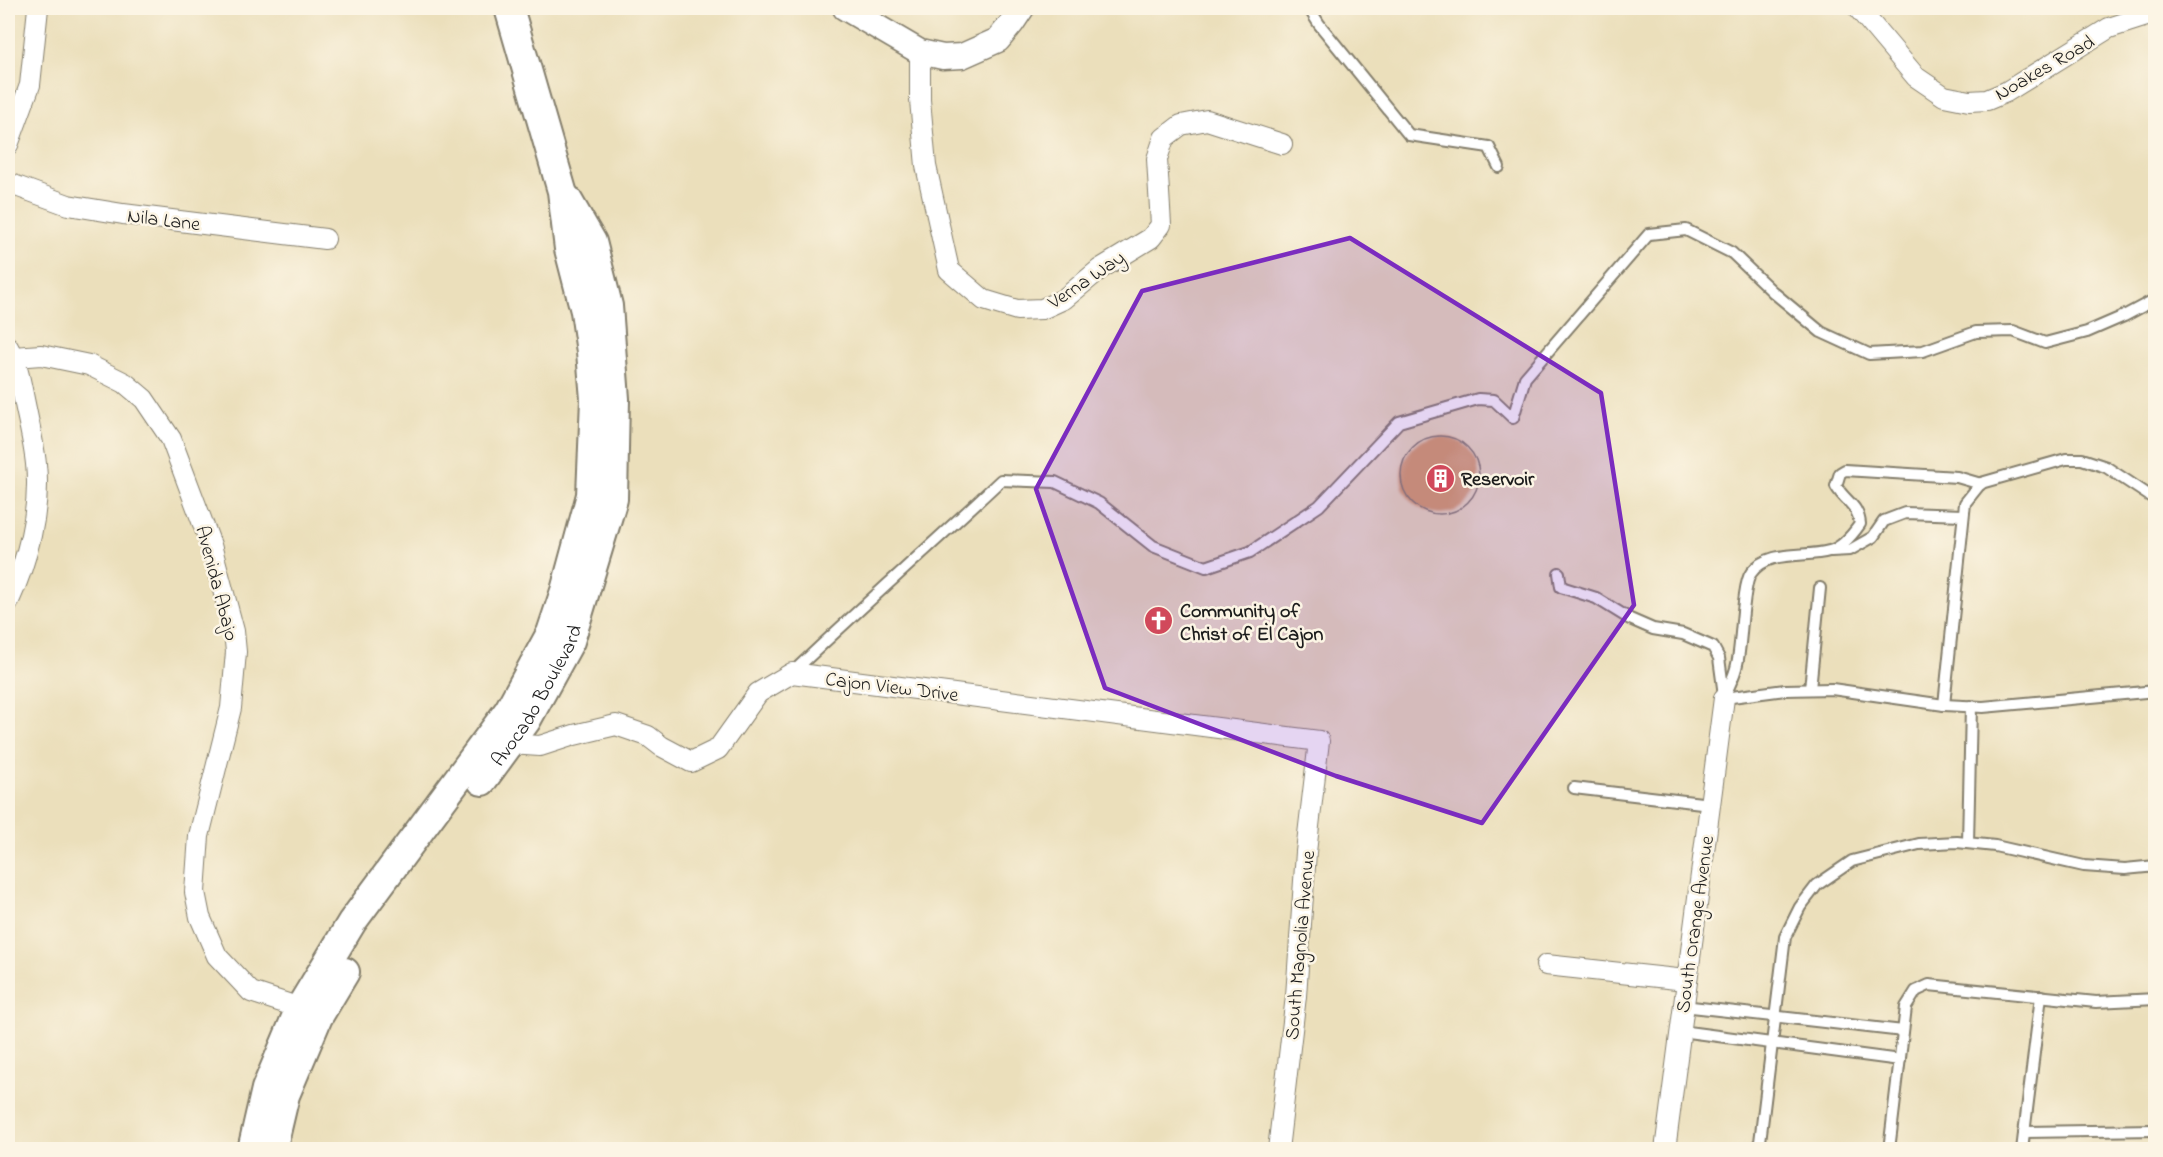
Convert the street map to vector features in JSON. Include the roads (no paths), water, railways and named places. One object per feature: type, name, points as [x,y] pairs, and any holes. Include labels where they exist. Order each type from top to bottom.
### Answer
[{"type":"main road","name":"Avocado Boulevard","points":[[252,1149],[266,1089],[300,1008],[352,922],[509,710],[551,633],[591,495],[595,399],[585,311],[569,249],[562,190],[509,8]]},
{"type":"main road","name":"Avocado Boulevard","points":[[272,1149],[285,1095],[318,1017],[369,933],[526,721],[570,641],[613,499],[615,399],[608,306],[592,242],[562,190]]},
{"type":"street","points":[[8,145],[30,85],[39,8]]},
{"type":"street","points":[[845,8],[920,52],[943,57],[962,56],[998,40],[1022,8]]},
{"type":"street","name":"Noakes Road","points":[[1858,8],[1916,77],[1944,96],[1969,101],[1987,100],[2006,92],[2109,28],[2156,13]]},
{"type":"street","name":"Verna Way","points":[[920,52],[920,100],[926,166],[949,270],[984,300],[1017,310],[1042,309],[1064,299],[1100,269],[1151,238],[1161,225],[1157,159],[1164,138],[1181,125],[1207,120],[1282,144]]},
{"type":"street","name":"Nila Lane","points":[[8,183],[69,205],[123,214],[325,239]]},
{"type":"street","points":[[8,603],[18,581],[36,505],[36,465],[11,352]]},
{"type":"street","name":"Avenida Abajo","points":[[11,352],[41,355],[89,365],[125,383],[144,399],[171,439],[211,545],[235,641],[231,708],[199,836],[195,892],[200,917],[217,956],[251,992],[300,1008]]},
{"type":"street","points":[[510,744],[540,746],[574,735],[616,726],[648,736],[661,746],[691,762],[718,749],[758,693],[792,673]]},
{"type":"street","name":"Cajon View Drive","points":[[792,673],[1319,741]]},
{"type":"street","name":"South Orange Avenue","points":[[1665,1149],[1724,698]]},
{"type":"street","name":"South Magnolia Avenue","points":[[1278,1149],[1295,1006],[1306,852],[1319,741]]},
{"type":"street","points":[[1546,965],[1686,980]]},
{"type":"lane","points":[[1309,8],[1319,24],[1409,135],[1489,147],[1498,167]]},
{"type":"lane","points":[[792,673],[865,603],[925,552],[1001,480],[1055,482],[1099,503],[1153,546],[1206,567],[1250,552],[1319,506],[1399,422],[1478,399],[1494,400],[1513,418],[1525,378],[1649,234],[1686,230],[1732,253],[1773,292],[1821,332],[1869,354],[1923,351],[1976,332],[2013,332],[2044,343],[2087,332],[2156,299]]},
{"type":"lane","points":[[1830,551],[1851,535],[1860,524],[1854,505],[1839,492],[1836,486],[1839,473],[1845,470],[1957,477],[1981,484],[2066,459],[2082,459],[2106,467],[2156,500]]},
{"type":"lane","points":[[1944,705],[1965,503],[1981,484]]},
{"type":"lane","points":[[1724,698],[1737,666],[1745,591],[1751,573],[1765,562],[1788,555],[1850,550],[1874,537],[1884,521],[1905,513],[1963,515]]},
{"type":"lane","points":[[1559,573],[1561,587],[1596,598],[1630,619],[1653,629],[1683,634],[1713,647],[1719,658],[1724,698]]},
{"type":"lane","points":[[1810,689],[1820,588]]},
{"type":"lane","points":[[1724,698],[1785,690],[1832,689],[1944,705],[1983,707],[2156,691]]},
{"type":"lane","points":[[1968,843],[1971,706]]},
{"type":"lane","points":[[1574,788],[1710,804]]},
{"type":"lane","points":[[1759,1149],[1785,937],[1800,907],[1817,885],[1852,861],[1919,843],[1968,843],[1995,846],[2084,866],[2125,869],[2156,866]]},
{"type":"lane","points":[[1889,1149],[1906,1007],[1916,991],[1929,985],[2096,1002],[2156,999]]},
{"type":"lane","points":[[2022,1149],[2041,996]]},
{"type":"lane","points":[[1683,1005],[1903,1031]]},
{"type":"lane","points":[[1680,1031],[1900,1060]]},
{"type":"lane","points":[[2025,1132],[2156,1130]]},
{"type":"place","name":"Reservoir","points":[[1440,478]]},
{"type":"place","name":"Community of Christ of El Cajon","points":[[1159,621]]}]
